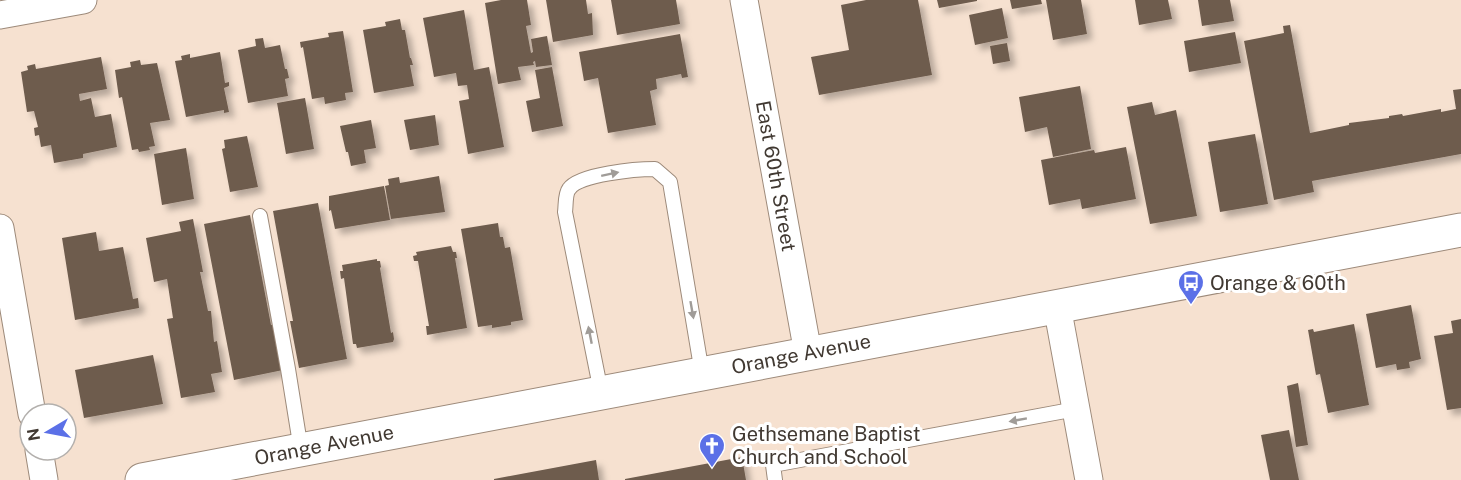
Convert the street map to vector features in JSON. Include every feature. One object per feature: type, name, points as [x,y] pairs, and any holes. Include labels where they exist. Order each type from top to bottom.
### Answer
[{"type":"street","points":[[0,15],[83,0]]},
{"type":"street","name":"East 60th Street","points":[[744,0],[808,352]]},
{"type":"street","points":[[0,228],[30,402]]},
{"type":"street","name":"Orange Avenue","points":[[142,480],[1461,230]]},
{"type":"street","points":[[1057,306],[1089,480]]},
{"type":"street","points":[[41,462],[44,480]]},
{"type":"lane","points":[[601,392],[565,212],[567,190],[576,181],[631,169],[655,169],[670,182],[702,373]]},
{"type":"lane","points":[[260,216],[301,450]]},
{"type":"lane","points":[[775,480],[773,465],[1076,409]]},
{"type":"building","points":[[501,0],[527,0],[531,25],[526,26],[531,53],[533,52],[531,39],[547,36],[552,65],[536,67],[535,61],[534,65],[518,67],[521,80],[498,84],[485,3]]},
{"type":"building","points":[[546,0],[586,0],[588,14],[592,13],[593,35],[553,42]]},
{"type":"building","points":[[611,0],[676,0],[680,24],[617,35]]},
{"type":"building","points":[[866,0],[918,0],[932,75],[819,95],[811,57],[849,50],[841,5]]},
{"type":"building","points":[[937,0],[977,0],[977,1],[939,8]]},
{"type":"building","points":[[1010,0],[1041,0],[1042,4],[1012,9]]},
{"type":"building","points":[[1046,0],[1081,0],[1087,34],[1053,40]]},
{"type":"building","points":[[1135,0],[1168,0],[1172,19],[1139,25]]},
{"type":"building","points":[[1198,0],[1230,0],[1234,21],[1202,26]]},
{"type":"building","points":[[1002,8],[1008,38],[975,45],[969,15]]},
{"type":"building","points":[[464,10],[474,70],[489,67],[504,147],[468,154],[459,101],[469,99],[467,85],[458,86],[456,73],[434,77],[423,18]]},
{"type":"building","points":[[400,19],[402,30],[405,30],[413,65],[410,65],[414,86],[374,93],[363,30],[386,26],[385,22]]},
{"type":"building","points":[[1290,25],[1310,133],[1349,125],[1349,123],[1389,118],[1389,116],[1456,109],[1453,90],[1461,89],[1461,154],[1312,181],[1314,192],[1274,200],[1244,41],[1284,33],[1283,26]]},
{"type":"building","points":[[343,31],[353,92],[345,93],[346,100],[325,104],[324,97],[312,99],[303,47],[301,48],[300,42],[329,37],[328,33]]},
{"type":"building","points":[[1235,32],[1241,63],[1189,72],[1184,41]]},
{"type":"building","points":[[680,34],[688,77],[682,78],[681,74],[656,79],[657,89],[650,91],[656,125],[608,133],[598,78],[584,81],[579,52]]},
{"type":"building","points":[[263,38],[265,48],[280,45],[289,78],[285,79],[288,96],[248,103],[238,50],[256,46],[255,39]]},
{"type":"building","points":[[1007,43],[1010,61],[993,64],[990,46]]},
{"type":"building","points":[[220,52],[225,83],[229,82],[229,86],[224,88],[229,112],[224,113],[224,110],[186,117],[175,61],[182,60],[181,56],[190,54],[190,58]]},
{"type":"building","points":[[101,57],[107,89],[79,94],[80,101],[91,98],[95,117],[111,114],[117,147],[83,154],[83,158],[54,163],[51,145],[41,147],[39,135],[35,136],[34,128],[38,127],[34,111],[27,112],[21,72],[28,70],[27,66],[35,64],[36,69]]},
{"type":"building","points":[[140,60],[141,65],[157,63],[170,120],[150,123],[155,146],[149,147],[150,150],[139,152],[138,149],[132,150],[122,97],[119,98],[115,70],[131,67],[130,62]]},
{"type":"building","points":[[552,67],[563,126],[532,132],[526,101],[540,98],[535,70]]},
{"type":"building","points":[[1080,86],[1091,149],[1053,157],[1047,127],[1025,132],[1019,97]]},
{"type":"building","points":[[305,98],[314,149],[286,154],[277,103]]},
{"type":"building","points":[[1152,102],[1155,115],[1176,110],[1197,216],[1150,224],[1127,107]]},
{"type":"building","points":[[435,115],[439,145],[410,150],[404,120]]},
{"type":"building","points":[[371,120],[376,148],[364,150],[366,163],[351,166],[340,126]]},
{"type":"building","points":[[1255,134],[1268,204],[1220,212],[1208,142]]},
{"type":"building","points":[[247,136],[258,187],[230,192],[222,149],[225,148],[224,140]]},
{"type":"building","points":[[1126,147],[1136,199],[1082,209],[1080,199],[1049,205],[1041,160],[1094,150],[1095,153]]},
{"type":"building","points":[[186,148],[194,199],[162,205],[154,154]]},
{"type":"building","points":[[439,176],[445,212],[391,219],[385,186],[389,185],[388,179],[399,177],[400,183]]},
{"type":"building","points":[[384,186],[390,220],[335,229],[331,210],[329,211],[329,196]]},
{"type":"building","points":[[318,203],[347,359],[299,368],[273,211]]},
{"type":"building","points":[[250,215],[271,325],[274,325],[283,370],[234,380],[204,224]]},
{"type":"building","points":[[193,219],[203,272],[200,272],[208,311],[211,311],[214,342],[217,341],[222,372],[211,374],[215,392],[181,398],[167,319],[173,318],[167,279],[154,282],[146,238],[181,231],[179,222]]},
{"type":"building","points":[[498,223],[500,237],[503,237],[505,248],[510,247],[523,320],[511,322],[511,325],[492,328],[492,325],[478,327],[461,229]]},
{"type":"building","points":[[96,232],[99,251],[123,247],[133,299],[138,298],[139,308],[75,320],[62,238]]},
{"type":"building","points":[[451,246],[453,252],[456,252],[457,258],[455,258],[467,328],[427,335],[426,326],[429,326],[418,261],[414,261],[413,256],[417,255],[416,252]]},
{"type":"building","points":[[377,259],[380,261],[391,333],[393,332],[394,339],[393,342],[357,348],[356,344],[353,344],[344,278],[341,279],[340,271],[343,271],[342,265]]},
{"type":"building","points":[[1411,305],[1421,359],[1409,362],[1410,368],[1397,370],[1396,364],[1376,368],[1366,314]]},
{"type":"building","points":[[1461,319],[1461,408],[1447,410],[1434,336],[1453,333],[1451,321]]},
{"type":"building","points":[[1354,324],[1369,405],[1328,413],[1320,374],[1316,375],[1308,330],[1313,329],[1314,332]]},
{"type":"building","points":[[153,355],[163,404],[84,418],[75,370]]},
{"type":"building","points":[[1298,383],[1308,445],[1296,447],[1287,386]]},
{"type":"building","points":[[1289,430],[1299,480],[1270,480],[1261,435]]},
{"type":"building","name":"Gethsemane Baptist Church and School","points":[[742,457],[746,480],[625,480],[625,479]]},
{"type":"building","points":[[596,460],[599,480],[494,480],[494,479]]},
{"type":"place","name":"Orange & 60th","points":[[1191,306]]},
{"type":"place","name":"Gethsemane Baptist Church and School","points":[[712,469]]}]
